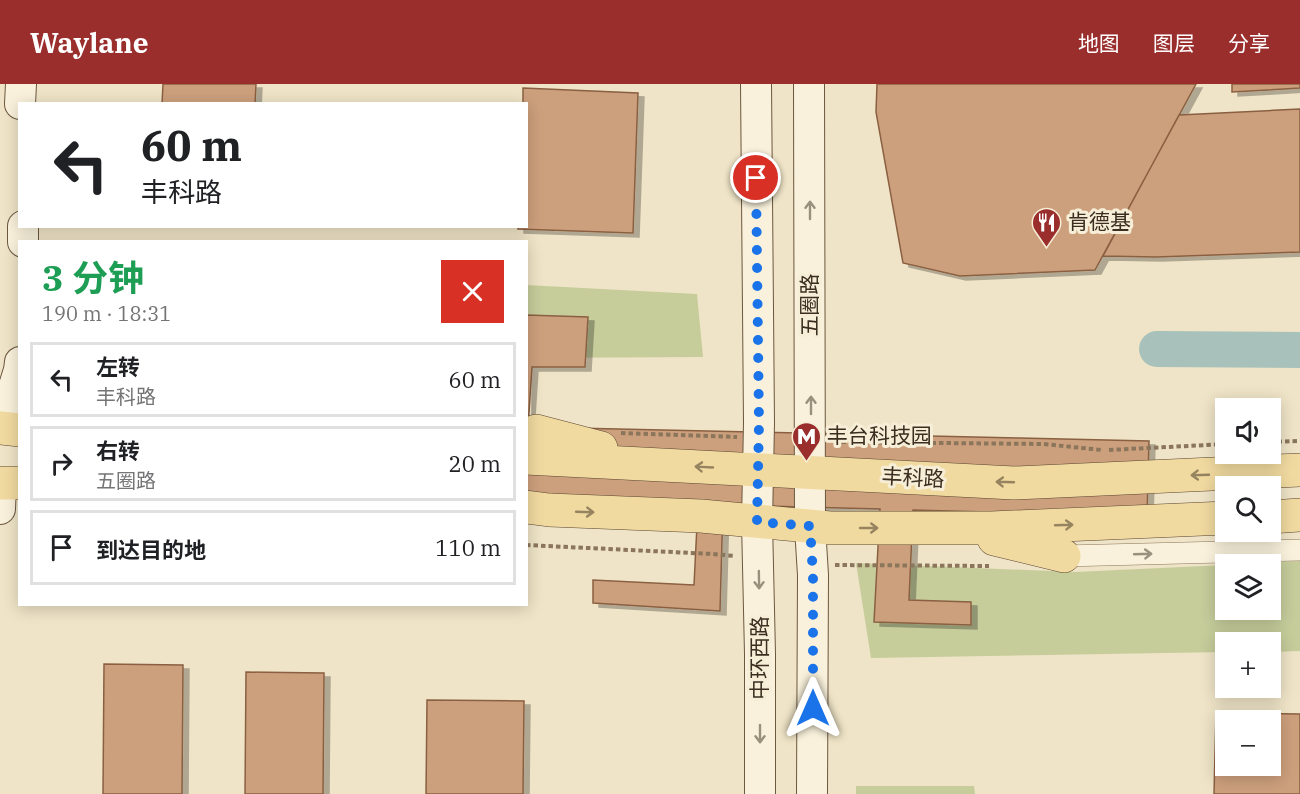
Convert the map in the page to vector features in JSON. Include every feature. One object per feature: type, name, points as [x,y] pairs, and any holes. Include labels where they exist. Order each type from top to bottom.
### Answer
[{"type":"main road","points":[[20,102],[21,84]]},
{"type":"main road","points":[[756,84],[759,454],[757,522]]},
{"type":"main road","name":"五圈路","points":[[809,84],[810,526]]},
{"type":"main road","points":[[5,428],[18,374]]},
{"type":"main road","name":"丰科路","points":[[530,440],[615,451],[648,464],[759,454],[811,457],[1014,483],[1300,470]]},
{"type":"main road","points":[[528,507],[701,516],[830,528],[951,529],[1215,518]]},
{"type":"main road","points":[[1281,516],[1300,515]]},
{"type":"main road","name":"中环西路","points":[[757,522],[760,794]]},
{"type":"main road","points":[[810,526],[813,575],[812,794]]},
{"type":"main road","points":[[951,529],[1064,556]]},
{"type":"street","points":[[1064,556],[1300,550]]},
{"type":"path","points":[[617,433],[759,454]]},
{"type":"path","points":[[1281,442],[1300,441]]},
{"type":"path","name":"丰科路","points":[[811,457],[1043,444],[1097,451],[1215,445]]},
{"type":"green space","points":[[528,285],[697,294],[703,357],[528,358]]},
{"type":"green space","points":[[1300,561],[1300,651],[1281,652],[1281,632],[1215,632],[1215,652],[871,658],[856,563],[1075,572],[1215,565],[1215,620],[1281,620],[1281,562]]},
{"type":"green space","points":[[856,786],[974,786],[975,794],[856,794]]},
{"type":"building","points":[[163,84],[256,84],[255,102],[162,102]]},
{"type":"building","points":[[877,84],[1196,84],[1095,270],[960,276],[903,263],[876,112]]},
{"type":"building","points":[[1232,84],[1300,84],[1300,88],[1232,92]]},
{"type":"building","points":[[523,88],[638,93],[633,233],[518,229],[528,228],[528,102],[523,102]]},
{"type":"building","points":[[1300,109],[1300,252],[1156,257],[1103,256],[1179,115]]},
{"type":"building","points":[[528,315],[588,317],[585,367],[532,367],[528,427]]},
{"type":"building","points":[[528,427],[1149,441],[1147,516],[913,510],[909,600],[971,602],[971,625],[874,622],[880,509],[723,505],[720,611],[593,603],[593,580],[694,585],[698,505],[528,500]]},
{"type":"building","points":[[104,664],[183,665],[182,794],[103,794]]},
{"type":"building","points":[[246,672],[324,673],[323,794],[245,794]]},
{"type":"building","points":[[427,700],[524,701],[523,794],[426,794]]},
{"type":"building","points":[[1281,714],[1300,714],[1300,794],[1214,794],[1215,754],[1215,776],[1281,776]]},
{"type":"waterway","points":[[1157,349],[1300,350]]},
{"type":"place","name":"肯德基","points":[[1047,248]]},
{"type":"place","name":"丰台科技园","points":[[806,462]]},
{"type":"route","points":[[756,178],[759,423],[757,522],[810,526],[813,575],[813,708]]}]
